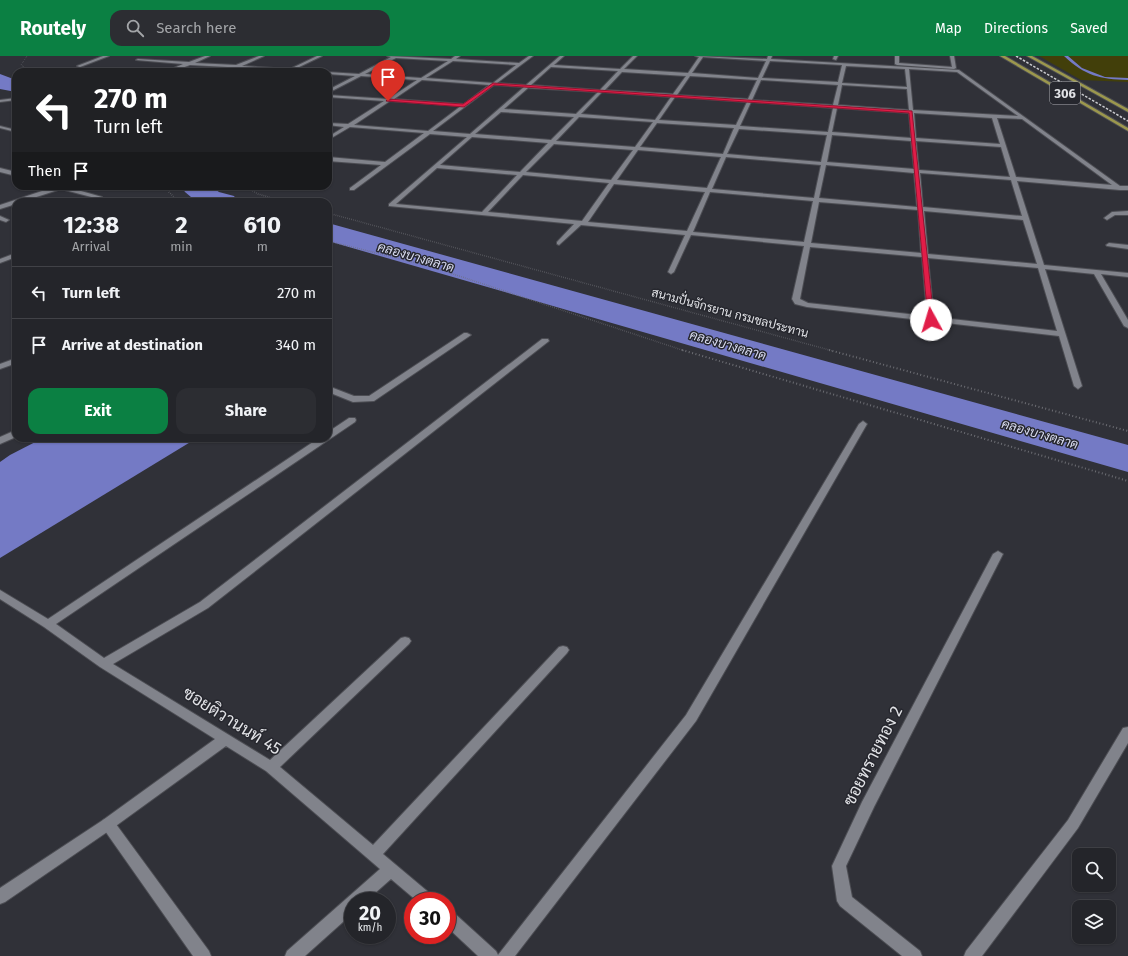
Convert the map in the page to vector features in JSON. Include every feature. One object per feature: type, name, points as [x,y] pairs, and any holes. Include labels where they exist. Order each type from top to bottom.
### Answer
[{"type":"main road","name":"306","points":[[1002,56],[1128,130]]},
{"type":"main road","name":"306","points":[[1029,56],[1128,111]]},
{"type":"street","points":[[79,66],[106,56]]},
{"type":"street","points":[[148,56],[138,60],[249,68]]},
{"type":"street","points":[[178,68],[208,56]]},
{"type":"street","points":[[236,67],[262,56]]},
{"type":"street","points":[[295,68],[320,56]]},
{"type":"street","points":[[389,56],[520,64]]},
{"type":"street","points":[[332,90],[396,56]]},
{"type":"street","points":[[332,136],[458,56]]},
{"type":"street","points":[[352,189],[531,56]]},
{"type":"street","points":[[562,56],[391,205],[1128,275]]},
{"type":"street","points":[[484,214],[635,56]]},
{"type":"street","points":[[698,56],[769,58],[958,71],[1128,193]]},
{"type":"street","points":[[559,243],[581,224],[702,56]]},
{"type":"street","points":[[897,56],[897,64],[954,68],[952,56]]},
{"type":"street","points":[[671,272],[769,58]]},
{"type":"street","points":[[844,64],[796,299],[798,302],[807,305],[1062,334]]},
{"type":"street","points":[[550,66],[908,88]]},
{"type":"street","points":[[907,68],[931,320]]},
{"type":"street","points":[[332,72],[911,112],[1023,118]]},
{"type":"street","points":[[332,96],[464,105]]},
{"type":"street","points":[[0,101],[12,100]]},
{"type":"street","points":[[499,110],[1003,146]]},
{"type":"street","points":[[994,117],[1078,386]]},
{"type":"street","points":[[332,124],[1128,188]]},
{"type":"street","points":[[0,127],[12,130]]},
{"type":"street","points":[[332,159],[386,164]]},
{"type":"street","points":[[434,166],[1025,218]]},
{"type":"street","points":[[0,170],[12,173]]},
{"type":"street","points":[[27,198],[51,190]]},
{"type":"street","points":[[71,190],[99,198]]},
{"type":"street","points":[[0,207],[12,203]]},
{"type":"street","points":[[1107,218],[1114,213],[1128,213]]},
{"type":"street","points":[[1109,245],[1128,247]]},
{"type":"street","points":[[0,261],[12,256]]},
{"type":"street","points":[[1096,272],[1128,326]]},
{"type":"street","points":[[332,391],[354,399],[371,399],[468,335]]},
{"type":"street","points":[[104,664],[204,605],[546,342]]},
{"type":"street","points":[[0,367],[11,362]]},
{"type":"street","points":[[332,433],[352,420]]},
{"type":"street","points":[[504,956],[691,718],[863,424]]},
{"type":"street","points":[[0,441],[12,435]]},
{"type":"street","points":[[48,624],[319,442]]},
{"type":"street","name":"ซอยทรายทอง 2","points":[[914,956],[846,901],[839,866],[867,806],[998,554]]},
{"type":"street","name":"ซอยติวานนท์ 45","points":[[0,594],[48,624],[104,664],[271,767],[418,892]]},
{"type":"street","points":[[271,767],[405,641]]},
{"type":"street","points":[[374,854],[563,650]]},
{"type":"street","points":[[972,956],[1073,824],[1128,732]]},
{"type":"street","points":[[0,897],[108,824],[225,739]]},
{"type":"street","points":[[108,824],[203,956]]},
{"type":"street","points":[[365,892],[391,869]]},
{"type":"street","points":[[293,956],[344,911]]},
{"type":"street","points":[[456,925],[490,956]]},
{"type":"path","points":[[25,68],[21,65],[27,56]]},
{"type":"path","points":[[168,190],[168,192],[175,198]]},
{"type":"path","points":[[249,190],[272,198]]},
{"type":"path","name":"สนามปั่นจักรยาน กรมชลประทาน","points":[[332,214],[1128,431]]},
{"type":"path","points":[[332,242],[429,266],[692,353],[1128,480]]},
{"type":"shaded area","points":[[1039,56],[1128,56],[1128,82],[1081,80]]},
{"type":"water","points":[[35,442],[190,442],[0,558],[0,462]]},
{"type":"waterway","points":[[1066,56],[1081,69],[1105,78],[1128,79]]},
{"type":"waterway","name":"คลองบางตลาด","points":[[0,80],[6,85],[12,86]]},
{"type":"waterway","name":"คลองบางตลาด","points":[[199,190],[209,198]]},
{"type":"waterway","name":"คลองบางตลาด","points":[[332,233],[1128,459]]},
{"type":"railway","points":[[1016,56],[1128,121]]},
{"type":"route","points":[[388,101],[464,105],[493,84],[911,112],[931,320]]}]
